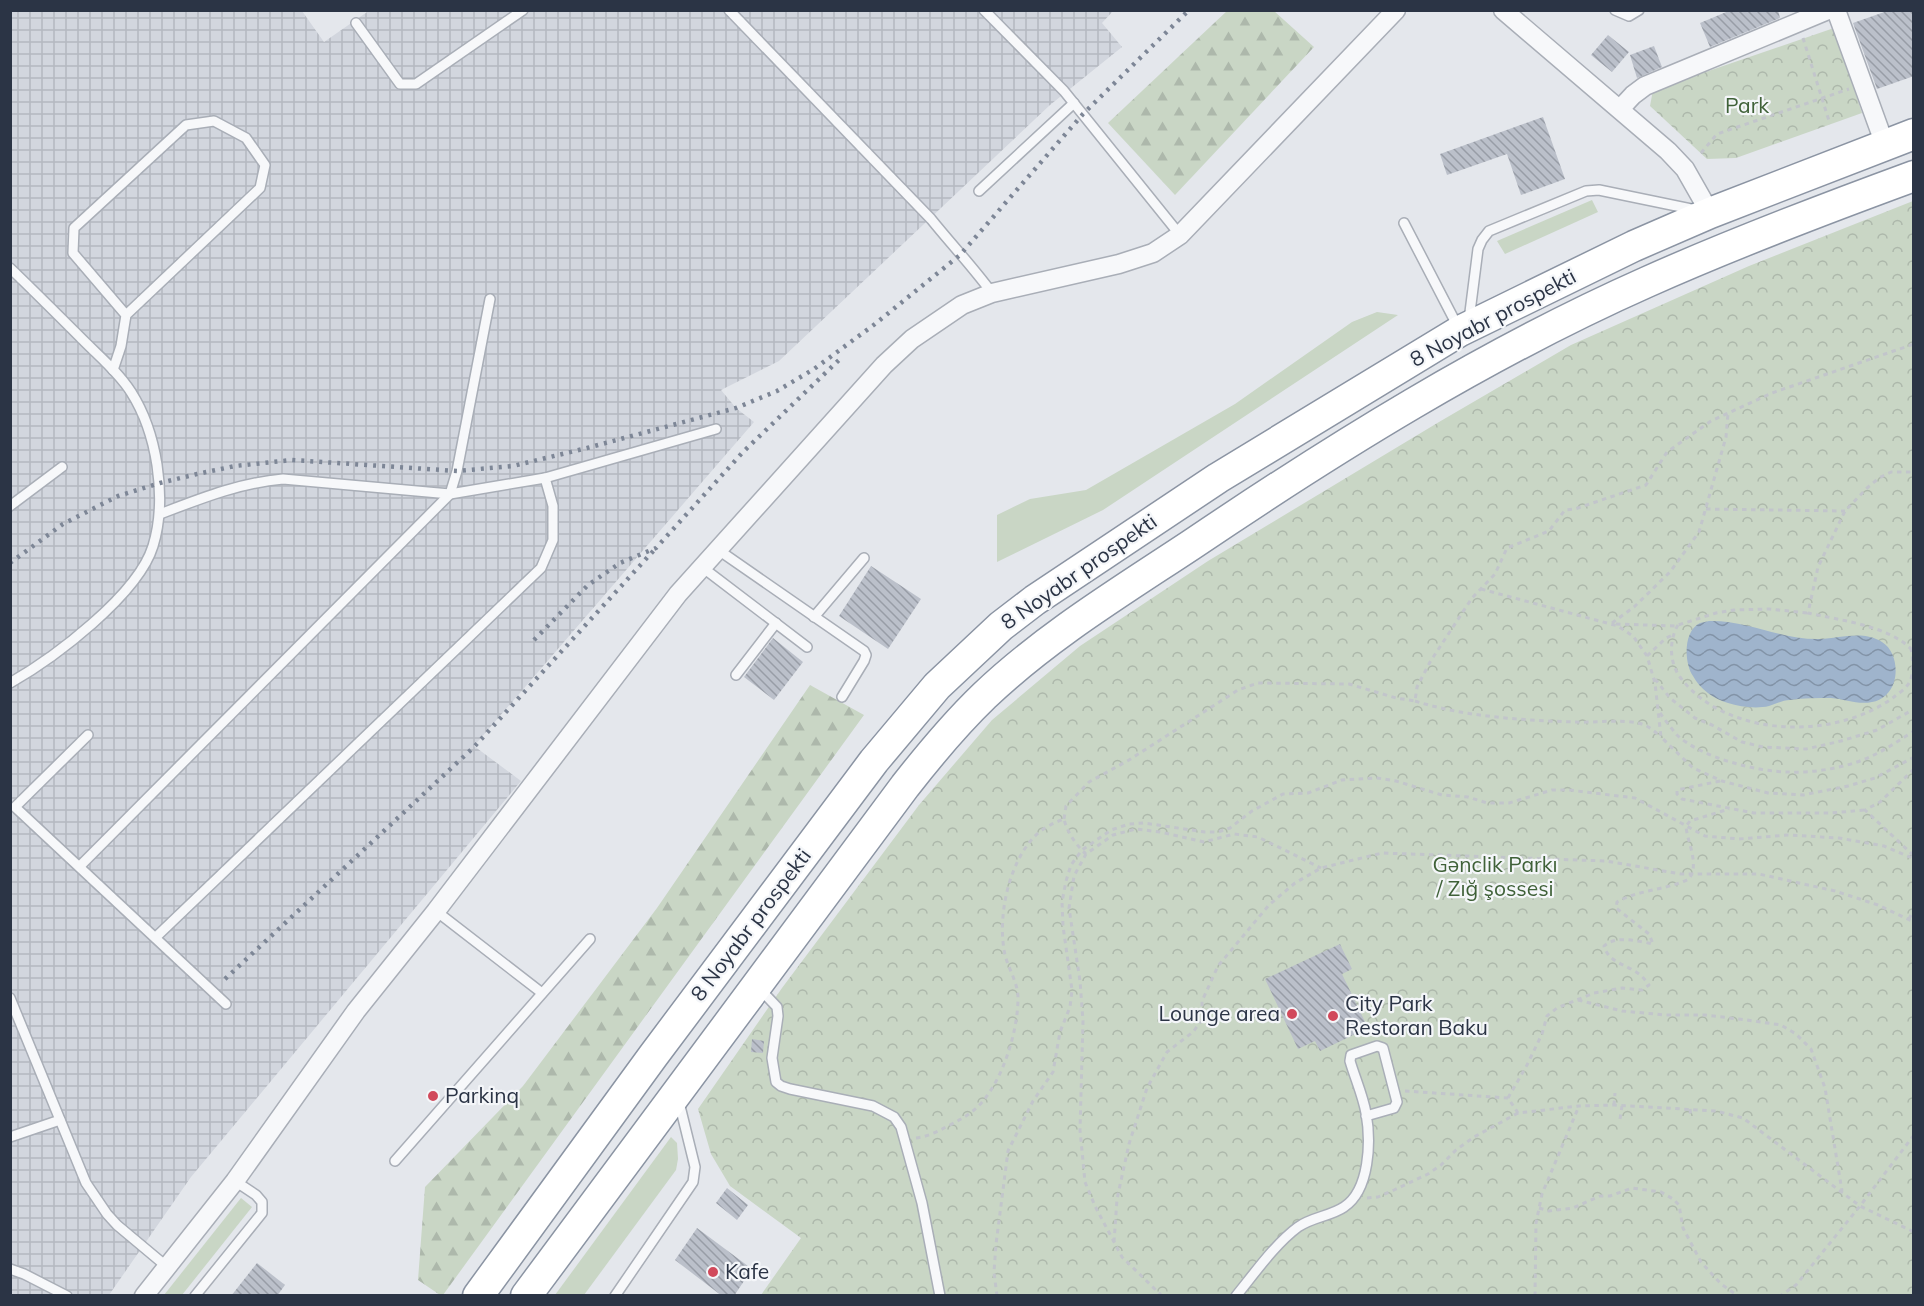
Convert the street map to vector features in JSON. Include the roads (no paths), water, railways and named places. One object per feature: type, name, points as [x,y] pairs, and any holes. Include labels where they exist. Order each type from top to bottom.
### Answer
[{"type":"highway","name":"8 Noyabr prospekti","points":[[478,1296],[653,1056],[874,761],[937,686],[1001,626],[1035,600],[1218,477],[1464,329],[1634,246],[1710,213],[1914,134]]},
{"type":"highway","name":"8 Noyabr prospekti","points":[[526,1296],[676,1091],[934,749],[985,695],[1056,635],[1236,514],[1454,379],[1646,282],[1914,176]]},
{"type":"street","points":[[144,1296],[235,1181],[356,1011],[436,911],[637,645],[717,549],[884,365],[912,339],[962,305],[992,292],[1119,264],[1152,253],[1180,235],[1396,10]]},
{"type":"street","points":[[1503,10],[1668,151],[1685,169],[1710,213]]},
{"type":"street","points":[[1620,109],[1632,95],[1645,86],[1828,10]]},
{"type":"street","points":[[1836,10],[1885,145]]},
{"type":"lane","points":[[357,23],[400,84],[416,84],[523,10]]},
{"type":"lane","points":[[729,10],[931,219],[992,292]]},
{"type":"lane","points":[[984,10],[1074,103],[1180,235]]},
{"type":"lane","points":[[1616,10],[1629,16],[1639,10]]},
{"type":"lane","points":[[979,191],[1074,103]]},
{"type":"lane","points":[[113,370],[126,315],[260,188],[265,165],[246,138],[213,122],[186,125],[74,228],[73,253],[126,315]]},
{"type":"lane","points":[[1464,329],[1478,249],[1489,231],[1586,191],[1599,190],[1710,213]]},
{"type":"lane","points":[[1404,223],[1464,329]]},
{"type":"lane","points":[[10,268],[113,370],[131,392],[145,419],[155,451],[160,483],[160,514],[153,547],[138,575],[118,600],[44,662],[10,683]]},
{"type":"lane","points":[[80,866],[450,494],[457,471],[490,299]]},
{"type":"lane","points":[[160,514],[230,488],[256,481],[284,479],[450,494],[545,478],[716,429]]},
{"type":"lane","points":[[10,506],[62,467]]},
{"type":"lane","points":[[156,937],[541,568],[553,540],[553,506],[545,478]]},
{"type":"lane","points":[[717,549],[864,651],[866,655],[864,661],[842,697]]},
{"type":"lane","points":[[814,617],[864,558]]},
{"type":"lane","points":[[702,567],[807,647]]},
{"type":"lane","points":[[736,675],[776,623]]},
{"type":"lane","points":[[88,735],[15,807],[226,1004]]},
{"type":"lane","points":[[436,911],[542,993]]},
{"type":"lane","points":[[395,1161],[590,939]]},
{"type":"lane","points":[[757,986],[777,1007],[778,1016],[772,1058],[776,1082],[790,1089],[873,1106],[894,1117],[901,1127],[922,1203],[940,1296]]},
{"type":"lane","points":[[10,998],[86,1183],[107,1214],[166,1266]]},
{"type":"lane","points":[[1236,1296],[1285,1238],[1299,1226],[1343,1209],[1355,1198],[1362,1183],[1368,1130],[1350,1061],[1351,1055],[1377,1046],[1383,1048],[1397,1102],[1394,1108],[1366,1116]]},
{"type":"lane","points":[[615,1296],[693,1182],[695,1167],[676,1091]]},
{"type":"lane","points":[[10,1137],[60,1120]]},
{"type":"lane","points":[[195,1296],[262,1213],[262,1202],[256,1195],[235,1181]]},
{"type":"lane","points":[[10,1269],[67,1296]]},
{"type":"water","points":[[1709,621],[1737,624],[1806,638],[1868,636],[1875,638],[1886,645],[1893,655],[1896,671],[1893,686],[1883,698],[1867,703],[1806,698],[1759,707],[1728,703],[1703,689],[1693,676],[1688,663],[1687,648],[1690,633],[1700,623]]},
{"type":"railway","points":[[10,563],[63,524],[118,496],[197,474],[235,466],[292,460],[457,471],[513,466],[736,408],[777,391],[814,369],[875,324],[960,255],[1083,114],[1189,10]]},
{"type":"railway","points":[[534,640],[588,585],[620,563],[656,548],[743,452],[841,358]]},
{"type":"railway","points":[[225,979],[474,747],[656,548]]},
{"type":"place","name":"Lounge area","points":[[1292,1014]]},
{"type":"place","name":"City Park Restoran Baku","points":[[1333,1016]]},
{"type":"place","name":"Parkinq","points":[[433,1096]]},
{"type":"place","name":"Kafe","points":[[713,1272]]},
{"type":"park label","name":"Park","points":[[1747,106]]},
{"type":"park label","name":"Gənclik Parkı / Zığ şossesi","points":[[1495,877]]}]
